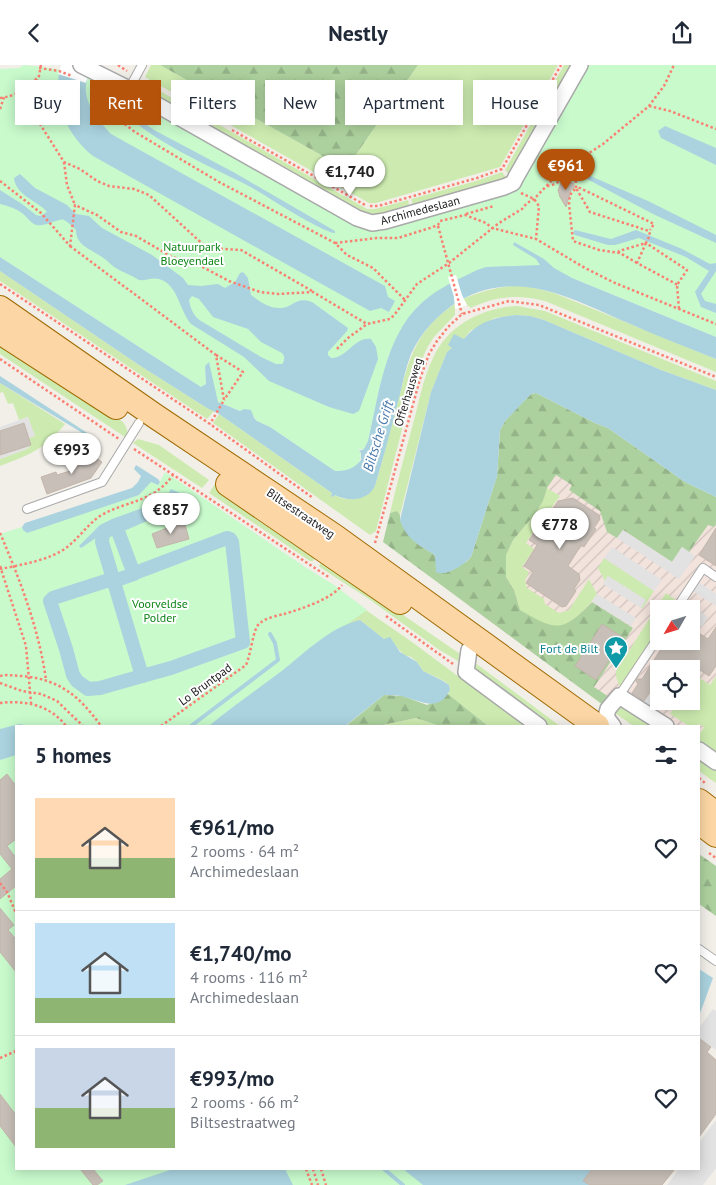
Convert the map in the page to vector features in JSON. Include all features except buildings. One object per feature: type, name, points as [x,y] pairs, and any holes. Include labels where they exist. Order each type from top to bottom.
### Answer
[{"type":"main road","name":"Biltsestraatweg","points":[[0,308],[334,536],[596,725]]},
{"type":"main road","name":"Biltsestraatweg","points":[[0,332],[140,423],[467,661],[571,725]]},
{"type":"main road","points":[[700,802],[716,813]]},
{"type":"main road","points":[[700,823],[716,835]]},
{"type":"street","name":"Archimedeslaan","points":[[161,100],[357,218],[372,223],[385,221],[504,187],[512,183],[528,159],[580,65]]},
{"type":"street","name":"Archimedeslaan","points":[[86,67],[106,77],[122,80]]},
{"type":"street","name":"Biltsestraatweg","points":[[467,661],[538,725]]},
{"type":"street","points":[[612,725],[606,717],[608,709],[619,696],[664,725]]},
{"type":"street","points":[[700,751],[716,762]]},
{"type":"lane","points":[[133,80],[142,65]]},
{"type":"lane","points":[[27,509],[102,482],[140,423]]},
{"type":"lane","points":[[682,600],[703,569],[716,577]]},
{"type":"lane","points":[[619,696],[650,650]]},
{"type":"lane","points":[[700,950],[716,961]]},
{"type":"path","points":[[118,65],[130,80]]},
{"type":"path","points":[[229,128],[367,206],[378,206],[491,174],[502,169],[561,65]]},
{"type":"path","points":[[337,349],[367,324],[390,319],[396,314],[417,284],[449,263],[534,199],[556,175],[603,144],[649,106],[664,86],[674,65]]},
{"type":"path","points":[[59,71],[40,67],[34,103],[47,136],[64,161],[103,184],[134,189],[149,195],[207,248],[241,250],[367,324]]},
{"type":"path","points":[[0,98],[23,91],[37,77]]},
{"type":"path","points":[[106,77],[100,88],[101,100],[114,117],[135,132],[219,181],[335,243],[347,255],[373,268],[405,300]]},
{"type":"path","points":[[0,109],[4,97]]},
{"type":"path","points":[[649,106],[670,111],[716,129]]},
{"type":"path","points":[[64,161],[67,185],[76,207],[70,246]]},
{"type":"path","points":[[547,186],[551,186],[566,178],[572,178],[576,182],[576,188],[588,210],[592,213],[631,223],[650,233]]},
{"type":"path","points":[[0,181],[41,213],[70,246],[216,355],[244,372],[210,424]]},
{"type":"path","points":[[576,188],[580,188],[654,224],[637,263]]},
{"type":"path","points":[[576,188],[570,195],[569,204],[573,241],[599,250],[619,253],[678,285]]},
{"type":"path","points":[[520,193],[534,199],[539,207],[536,239]]},
{"type":"path","points":[[76,207],[97,215],[120,232],[136,235],[172,257],[195,263],[229,281],[253,290],[278,294],[313,292]]},
{"type":"path","points":[[433,207],[462,314],[509,301],[539,305],[716,377]]},
{"type":"path","points":[[335,243],[377,238],[398,238],[438,225],[440,221],[465,215],[486,223],[492,229],[536,239],[615,283],[716,324]]},
{"type":"path","points":[[619,253],[619,251],[646,242]]},
{"type":"path","points":[[646,242],[687,270],[678,285],[679,309]]},
{"type":"path","name":"Biltsestraatweg","points":[[0,284],[210,424],[313,498]]},
{"type":"path","name":"Offerhausweg","points":[[374,544],[377,539],[420,379],[429,354],[448,327],[462,314]]},
{"type":"path","points":[[216,355],[223,402]]},
{"type":"path","points":[[0,359],[349,590]]},
{"type":"path","points":[[31,703],[26,646],[0,568],[42,559],[64,549],[90,523],[101,515],[146,498],[160,489],[173,475]]},
{"type":"path","points":[[0,533],[14,566],[39,643],[46,680]]},
{"type":"path","name":"Lo Bruntpad","points":[[162,725],[246,665],[258,624],[337,592],[342,585]]},
{"type":"path","points":[[385,616],[467,661]]},
{"type":"path","points":[[0,676],[29,677],[46,680],[62,687],[78,697],[101,725]]},
{"type":"path","points":[[0,683],[31,693],[41,693],[57,701],[82,725]]},
{"type":"path","points":[[0,703],[14,701],[31,703],[45,709],[65,725]]},
{"type":"path","points":[[0,883],[7,892],[15,911]]},
{"type":"path","points":[[0,1058],[15,1051]]},
{"type":"path","points":[[306,1170],[312,1185]]},
{"type":"path","points":[[313,1170],[318,1185]]},
{"type":"path","points":[[321,1170],[326,1185]]},
{"type":"shaded area","points":[[28,417],[35,436],[26,439],[29,448],[0,459],[0,427]]},
{"type":"shaded area","points":[[517,438],[716,517],[716,783],[700,772],[700,725],[632,725],[469,606],[472,585]]},
{"type":"shaded area","points":[[623,530],[672,562],[682,547],[695,556],[679,579],[617,538]]},
{"type":"shaded area","points":[[612,547],[662,580],[654,591],[604,558]]},
{"type":"shaded area","points":[[608,576],[646,600],[641,608],[603,584]]},
{"type":"shaded area","points":[[697,581],[716,594],[716,606],[691,590]]},
{"type":"shaded area","points":[[597,594],[636,618],[631,626],[592,602]]},
{"type":"shaded area","points":[[700,611],[708,617],[702,627],[700,626]]},
{"type":"shaded area","points":[[650,692],[650,707],[643,703]]},
{"type":"shaded area","points":[[713,1009],[716,1011],[716,1050],[700,1038],[700,1027]]},
{"type":"shaded area","points":[[716,1120],[716,1168],[703,1185],[667,1185],[678,1170],[700,1170],[700,1142]]},
{"type":"green space","name":"Natuurpark Bloeyendael","points":[[24,65],[45,67],[95,80],[90,80],[90,125],[161,125],[161,114],[171,119],[171,125],[182,125],[373,228],[441,213],[512,192],[518,186],[553,125],[557,125],[557,118],[587,65],[716,65],[716,337],[572,278],[457,280],[430,296],[418,306],[389,354],[368,441],[364,449],[359,449],[361,455],[358,463],[351,469],[335,471],[270,427],[257,421],[253,416],[218,402],[205,366],[206,384],[201,387],[0,257],[0,69],[19,68]]},
{"type":"green space","points":[[151,65],[160,65],[187,80],[171,80],[171,92],[161,86],[161,80],[150,80],[145,77]]},
{"type":"green space","points":[[160,65],[418,65],[408,80],[345,80],[345,125],[376,125],[346,169],[267,125],[335,125],[335,80],[265,80],[265,124],[255,118],[255,80],[187,80]]},
{"type":"green space","points":[[418,65],[558,65],[549,80],[473,80],[473,125],[524,125],[500,167],[376,203],[369,203],[230,125],[255,125],[255,118],[346,169],[376,125],[463,125],[463,80],[408,80]]},
{"type":"green space","points":[[564,65],[575,65],[557,96],[556,80]]},
{"type":"green space","points":[[161,92],[171,97],[171,106],[161,101]]},
{"type":"green space","points":[[204,125],[220,125],[367,209],[375,209],[408,200],[410,209],[369,217]]},
{"type":"green space","points":[[530,125],[541,125],[511,177],[505,170]]},
{"type":"green space","points":[[502,172],[508,180],[414,208],[411,199]]},
{"type":"green space","points":[[0,271],[139,365],[214,411],[207,419],[0,281]]},
{"type":"green space","points":[[523,285],[554,293],[716,359],[716,372],[545,301],[525,297],[507,297],[471,308],[463,299],[492,289]]},
{"type":"green space","points":[[455,304],[455,315],[434,337],[417,371],[376,531],[370,535],[213,423],[219,414],[332,493],[333,497],[335,495],[351,499],[366,494],[375,486],[403,382],[417,345],[432,323]]},
{"type":"green space","points":[[517,306],[545,311],[716,381],[716,390],[661,370],[544,320],[516,315],[495,318],[470,331],[464,339],[447,352],[431,392],[400,515],[397,511],[390,513],[424,382],[439,346],[468,320],[491,310]]},
{"type":"green space","points":[[0,340],[123,422],[127,429],[125,437],[0,354]]},
{"type":"green space","points":[[0,383],[65,424],[58,433],[36,450],[0,466],[0,459],[29,448],[26,439],[34,436],[28,417],[19,420],[13,403],[8,404],[3,392],[0,393]]},
{"type":"green space","points":[[536,393],[608,428],[685,482],[716,497],[716,524],[714,527],[708,525],[689,552],[682,547],[672,562],[623,530],[617,538],[607,532],[600,511],[569,490],[572,485],[556,475],[547,488],[543,501],[535,514],[513,540],[506,555],[506,577],[514,590],[520,610],[542,622],[558,625],[566,624],[592,602],[633,628],[594,687],[609,697],[603,705],[383,542],[390,513],[397,511],[400,515],[400,520],[419,545],[435,555],[436,561],[445,573],[466,562],[471,557],[497,476],[500,430],[505,421],[522,403],[531,394]]},
{"type":"green space","points":[[138,439],[159,445],[209,480],[202,488],[133,443]]},
{"type":"green space","name":"Voorveldse Polder","points":[[165,472],[334,585],[367,610],[314,646],[225,725],[15,725],[15,1170],[437,1170],[444,1185],[0,1185],[0,534],[22,527],[23,530],[139,495],[151,482],[158,485]]},
{"type":"green space","points":[[215,484],[316,556],[313,561],[310,561],[209,493]]},
{"type":"green space","points":[[547,488],[560,496],[548,512],[546,512],[526,543],[534,549],[522,567],[529,572],[525,581],[527,588],[544,599],[545,604],[559,613],[569,610],[589,579],[597,594],[590,604],[573,619],[561,626],[555,627],[541,623],[520,610],[514,590],[506,577],[506,555],[513,540],[535,514],[543,501]]},
{"type":"green space","points":[[604,558],[654,591],[642,609],[641,607],[646,600],[608,576],[605,581],[598,568]]},
{"type":"green space","points":[[323,560],[463,656],[463,664],[438,649],[369,599],[321,568],[319,566]]},
{"type":"green space","points":[[666,593],[676,600],[661,600]]},
{"type":"green space","points":[[350,599],[412,642],[524,725],[487,725],[448,694],[450,690],[449,685],[423,671],[411,657],[404,655],[392,642],[384,639],[360,620],[170,725]]},
{"type":"green space","points":[[650,618],[650,642],[621,686],[616,677],[616,670]]},
{"type":"green space","points":[[474,662],[559,725],[544,725],[475,670]]},
{"type":"green space","points":[[716,676],[716,755],[700,744],[700,733],[704,727],[699,724],[687,725],[670,714],[673,710],[700,710],[700,678],[710,685]]},
{"type":"green space","points":[[448,694],[487,725],[437,725],[416,718],[383,725],[347,725],[384,695],[403,696],[427,705]]},
{"type":"green space","points":[[619,705],[656,725],[633,725],[612,711]]},
{"type":"green space","points":[[416,718],[437,725],[384,725]]},
{"type":"green space","points":[[700,757],[716,768],[716,783],[700,772]]},
{"type":"green space","points":[[700,855],[716,866],[716,916],[700,905]]},
{"type":"water","points":[[61,65],[92,65],[86,85],[87,99],[90,105],[90,125],[103,125],[111,134],[385,286],[388,297],[395,301],[389,312],[381,308],[370,311],[93,156],[83,147],[67,125],[80,125],[80,80],[58,80]]},
{"type":"water","points":[[140,125],[147,125],[235,173],[335,231],[335,233],[309,222],[251,187],[151,134]]},
{"type":"water","points":[[665,126],[716,148],[716,165],[661,138],[658,131]]},
{"type":"water","points":[[20,174],[35,188],[67,205],[76,214],[89,216],[102,228],[152,255],[183,278],[188,285],[218,284],[225,288],[235,282],[240,273],[243,272],[248,278],[251,295],[269,306],[281,308],[302,300],[312,302],[348,328],[328,352],[331,358],[341,355],[360,341],[371,339],[376,347],[378,359],[359,411],[353,414],[329,407],[269,381],[244,357],[191,324],[174,292],[165,282],[159,279],[139,280],[114,267],[104,258],[85,247],[79,240],[76,230],[64,220],[42,225],[34,224],[17,210],[0,204],[0,190],[36,215],[40,216],[47,212],[23,194],[14,178]],"holes":[[[192,296],[199,299],[213,317],[248,329],[261,342],[282,353],[284,355],[282,364],[276,364],[261,357],[196,317],[189,300]]]},
{"type":"water","points":[[585,175],[648,201],[716,235],[716,243],[653,214],[585,178]]},
{"type":"water","points":[[575,230],[611,239],[636,230],[682,249],[710,264],[716,263],[716,271],[701,294],[705,301],[716,304],[716,313],[701,307],[695,292],[709,271],[686,257],[639,238],[615,245],[608,245],[575,235],[573,233]]},
{"type":"water","name":"Biltsche Grift","points":[[514,242],[572,278],[716,337],[716,359],[545,290],[503,287],[481,291],[459,301],[444,312],[420,338],[411,354],[375,486],[368,495],[357,499],[331,496],[332,493],[219,414],[139,365],[0,271],[0,257],[201,387],[206,384],[205,366],[209,362],[218,402],[240,411],[244,409],[251,410],[257,421],[270,427],[335,471],[339,471],[353,467],[361,460],[361,453],[359,451],[364,449],[368,441],[387,362],[403,326],[415,310],[436,292],[477,270],[486,267],[540,265],[536,259],[513,245]]},
{"type":"water","points":[[516,315],[544,320],[661,370],[716,390],[716,497],[685,482],[608,428],[536,393],[531,394],[505,421],[500,430],[497,476],[471,557],[450,572],[436,572],[435,555],[409,537],[400,520],[431,392],[447,352],[452,348],[448,345],[454,334],[464,339],[475,328],[487,321]]},
{"type":"water","points":[[0,376],[95,438],[94,440],[0,383]]},
{"type":"water","points":[[136,465],[158,479],[160,482],[158,485],[151,482],[139,495],[27,533],[23,530],[22,527],[25,523],[132,488],[141,476],[134,469]]},
{"type":"water","points":[[171,489],[191,498],[190,506],[172,510],[101,541],[96,538],[81,548],[79,546],[100,525],[170,498],[169,492]]},
{"type":"water","points":[[360,620],[384,639],[390,637],[400,652],[417,662],[423,671],[449,685],[450,690],[446,697],[441,701],[430,704],[400,696],[384,695],[346,725],[210,725],[319,641],[349,623]]},
{"type":"water","points":[[15,725],[15,755],[0,760],[0,729]]},
{"type":"water","points":[[700,970],[713,978],[700,1013]]},
{"type":"water","points":[[170,1170],[286,1170],[293,1185],[125,1185]]},
{"type":"water","points":[[404,1170],[591,1170],[583,1181],[590,1185],[423,1185]]},
{"type":"pier","points":[[61,65],[92,65],[86,83],[58,74]]},
{"type":"pier","points":[[456,275],[467,305],[455,309],[454,297],[448,277]]},
{"type":"waterway","points":[[116,526],[134,574],[53,598],[50,601],[73,675],[77,681],[88,689],[100,688],[142,676]]},
{"type":"waterway","points":[[111,528],[103,532],[102,542],[142,676],[171,668],[243,642],[232,542],[230,539],[227,538],[135,573]]},
{"type":"waterway","points":[[192,725],[278,660],[275,643],[270,634]]},
{"type":"waterway","points":[[385,1170],[403,1185]]},
{"type":"place","name":"Fort de Bilt","points":[[616,669]]}]
